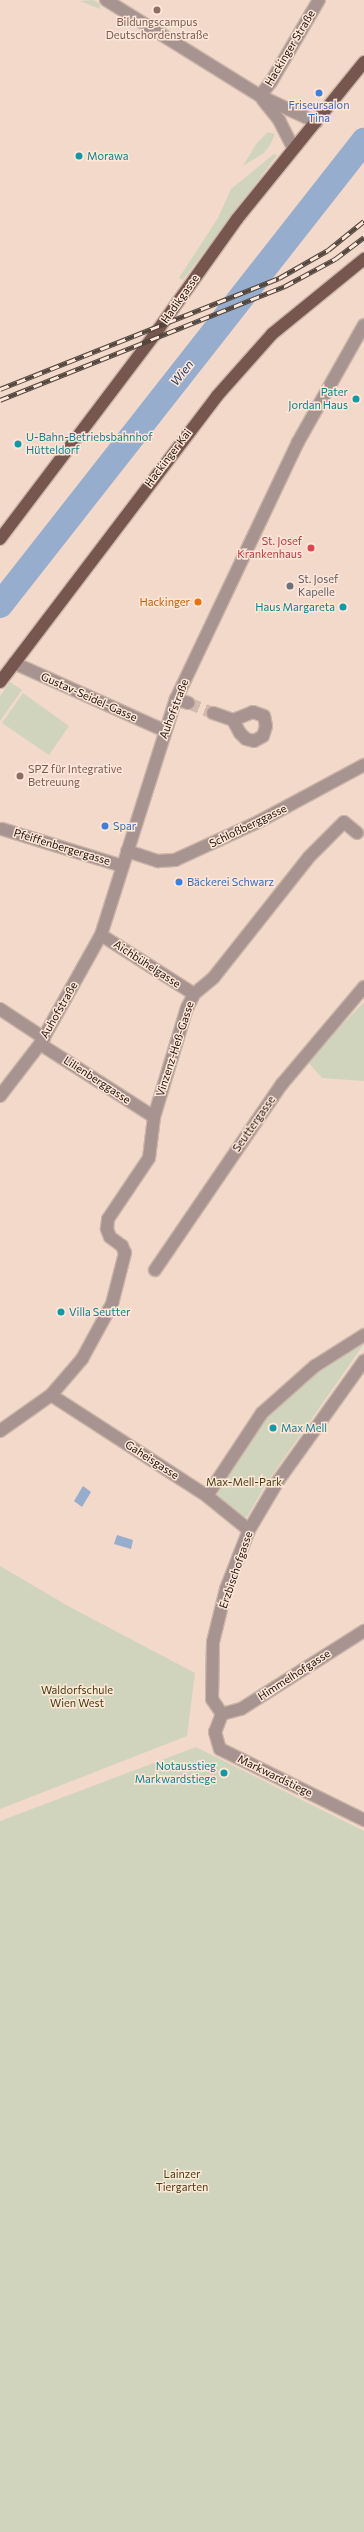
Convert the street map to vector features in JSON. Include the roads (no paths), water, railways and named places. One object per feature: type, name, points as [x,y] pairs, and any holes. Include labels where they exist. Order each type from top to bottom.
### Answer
[{"type":"main road","name":"Hadikgasse","points":[[0,539],[155,334],[237,219],[364,62]]},
{"type":"main road","name":"Hackinger Kai","points":[[0,682],[217,396],[272,334],[364,259]]},
{"type":"street","points":[[106,0],[260,96],[316,122]]},
{"type":"street","name":"Hackinger Straße","points":[[260,96],[271,82],[319,0]]},
{"type":"street","points":[[260,96],[279,120],[293,148]]},
{"type":"street","name":"Auhofstraße","points":[[0,1096],[42,1041],[101,935],[176,699],[298,442],[364,325]]},
{"type":"street","name":"Gustav-Seidel-Gasse","points":[[14,663],[165,731]]},
{"type":"street","points":[[176,699],[188,703]]},
{"type":"street","points":[[213,713],[233,720]]},
{"type":"street","name":"Schloßberggasse","points":[[127,851],[158,861],[175,860],[258,822],[364,765]]},
{"type":"street","name":"Vinzenz-Heß-Gasse","points":[[51,1395],[82,1359],[112,1304],[125,1253],[122,1246],[110,1237],[107,1229],[108,1219],[149,1158],[154,1117],[187,1008],[194,994],[214,977],[310,857],[344,822],[357,833]]},
{"type":"street","name":"Pfeiffenbergergasse","points":[[2,829],[122,866]]},
{"type":"street","name":"Aichbühelgasse","points":[[101,935],[194,994]]},
{"type":"street","name":"Seuttergasse","points":[[155,1270],[282,1084],[364,987]]},
{"type":"street","name":"Lilienberggasse","points":[[0,1009],[42,1041],[154,1117]]},
{"type":"street","points":[[207,1496],[262,1413],[315,1366],[364,1335]]},
{"type":"street","name":"Erzbischofgasse","points":[[222,1714],[212,1699],[213,1642],[226,1589],[249,1530],[278,1481],[364,1360]]},
{"type":"street","points":[[0,1431],[51,1395]]},
{"type":"street","name":"Gaheisgasse","points":[[51,1395],[207,1496],[249,1530]]},
{"type":"street","name":"Himmelhofgasse","points":[[222,1714],[241,1709],[364,1631]]},
{"type":"street","name":"Markwardstiege","points":[[222,1714],[215,1732],[220,1749],[364,1820]]},
{"type":"water","points":[[83,1486],[91,1492],[82,1507],[74,1501]]},
{"type":"water","points":[[117,1535],[133,1540],[131,1549],[114,1544]]},
{"type":"waterway","name":"Wien","points":[[0,605],[364,141]]},
{"type":"tunnel","points":[[188,703],[213,713]]},
{"type":"railway","points":[[0,389],[279,278],[328,250],[364,221]]},
{"type":"railway","points":[[0,400],[285,286],[335,259],[364,237]]},
{"type":"place","name":"Bildungscampus Deutschordenstraße","points":[[157,10]]},
{"type":"place","name":"Friseursalon Tina","points":[[319,93]]},
{"type":"place","name":"Morawa","points":[[79,156]]},
{"type":"place","name":"Pater Jordan Haus","points":[[356,399]]},
{"type":"place","name":"U-Bahn-Betriebsbahnhof Hütteldorf","points":[[18,444]]},
{"type":"place","name":"St. Josef Krankenhaus","points":[[311,548]]},
{"type":"place","name":"St. Josef Kapelle","points":[[290,586]]},
{"type":"place","name":"Hackinger","points":[[198,602]]},
{"type":"place","name":"Haus Margareta","points":[[343,607]]},
{"type":"place","name":"SPZ für Integrative Betreuung","points":[[20,776]]},
{"type":"place","name":"Spar","points":[[105,826]]},
{"type":"place","name":"Bäckerei Schwarz","points":[[179,882]]},
{"type":"place","name":"Villa Seutter","points":[[61,1312]]},
{"type":"place","name":"Max Mell","points":[[273,1428]]},
{"type":"place","name":"Notausstieg Markwardstiege","points":[[224,1773]]},
{"type":"park label","name":"Max-Mell-Park","points":[[244,1482]]},
{"type":"park label","name":"Waldorfschule Wien West","points":[[77,1697]]},
{"type":"park label","name":"Lainzer Tiergarten","points":[[182,2181]]}]
